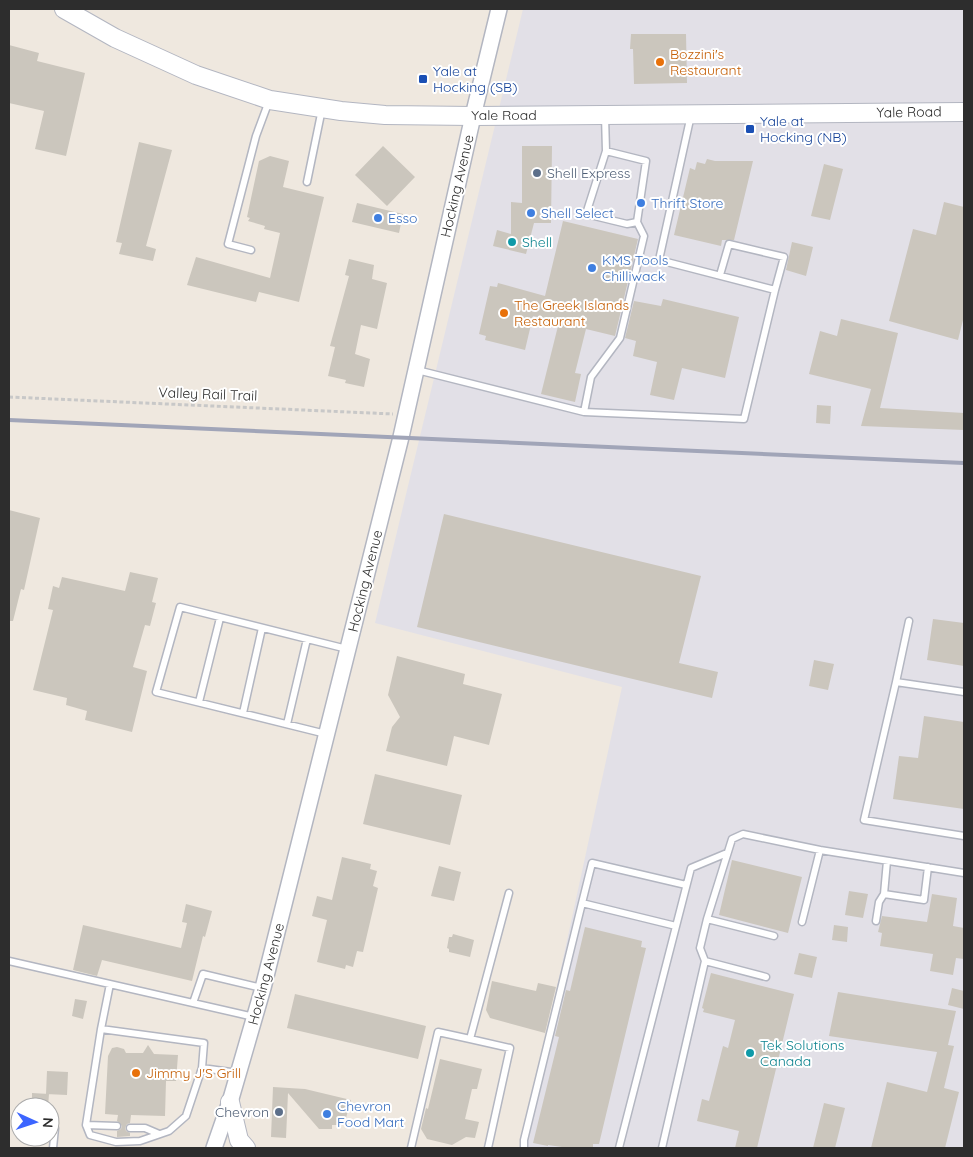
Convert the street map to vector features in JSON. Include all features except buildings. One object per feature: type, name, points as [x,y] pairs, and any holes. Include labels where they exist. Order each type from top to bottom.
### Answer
[{"type":"main road","name":"Yale Road","points":[[64,9],[115,38],[196,75],[270,100],[322,108],[385,115],[473,116],[956,112]]},
{"type":"main road","points":[[956,112],[964,126]]},
{"type":"main road","points":[[230,1102],[239,1140],[246,1148]]},
{"type":"street","name":"Hocking Avenue","points":[[214,1148],[239,1073],[263,988],[327,734],[406,414],[499,9]]},
{"type":"lane","points":[[251,250],[228,244],[256,136],[270,100]]},
{"type":"lane","points":[[307,182],[322,108]]},
{"type":"lane","points":[[691,114],[659,260],[776,290]]},
{"type":"lane","points":[[605,115],[606,151],[586,214],[627,224],[638,222]]},
{"type":"lane","points":[[584,412],[591,377],[620,338],[644,236],[638,222],[646,161],[606,151]]},
{"type":"lane","points":[[416,370],[584,412],[744,419],[784,257],[729,244],[720,275]]},
{"type":"lane","points":[[327,734],[156,692],[180,607],[348,650]]},
{"type":"lane","points":[[199,702],[220,618]]},
{"type":"lane","points":[[909,621],[864,820],[964,836]]},
{"type":"lane","points":[[243,713],[262,628]]},
{"type":"lane","points":[[287,724],[307,639]]},
{"type":"lane","points":[[896,682],[964,692]]},
{"type":"lane","points":[[662,1148],[705,961],[700,948],[707,918],[732,839],[743,834],[820,850],[964,873]]},
{"type":"lane","points":[[802,922],[820,850]]},
{"type":"lane","points":[[620,1148],[691,868],[727,853]]},
{"type":"lane","points":[[876,921],[879,902],[884,894],[887,861]]},
{"type":"lane","points":[[524,1148],[524,1140],[592,863],[686,885]]},
{"type":"lane","points":[[884,894],[924,900],[928,867]]},
{"type":"lane","points":[[470,1039],[509,893]]},
{"type":"lane","points":[[582,903],[676,926]]},
{"type":"lane","points":[[707,918],[774,936]]},
{"type":"lane","points":[[9,960],[255,1017]]},
{"type":"lane","points":[[705,961],[766,977]]},
{"type":"lane","points":[[193,1003],[203,974],[263,988]]},
{"type":"lane","points":[[101,1029],[204,1044],[202,1068],[186,1116],[169,1131],[140,1141],[116,1142],[90,1135],[86,1125],[101,1029],[110,984]]},
{"type":"lane","points":[[411,1148],[438,1032],[510,1048],[488,1148]]},
{"type":"lane","points":[[202,1068],[239,1073]]},
{"type":"lane","points":[[86,1125],[117,1126]]},
{"type":"lane","points":[[130,1128],[145,1128],[160,1134]]},
{"type":"path","name":"Valley Rail Trail","points":[[9,397],[406,414]]},
{"type":"shaded area","points":[[523,9],[964,9],[964,1148],[522,1148],[622,687],[375,623]]},
{"type":"railway","points":[[9,420],[964,463]]},
{"type":"place","name":"Bozzini's Restaurant","points":[[660,62]]},
{"type":"place","name":"Yale at Hocking (SB)","points":[[423,79]]},
{"type":"place","name":"Yale at Hocking (NB)","points":[[750,129]]},
{"type":"place","name":"Shell Express","points":[[537,173]]},
{"type":"place","name":"Thrift Store","points":[[641,203]]},
{"type":"place","name":"Shell Select","points":[[531,213]]},
{"type":"place","name":"Esso","points":[[378,218]]},
{"type":"place","name":"Shell","points":[[512,242]]},
{"type":"place","name":"KMS Tools Chilliwack","points":[[592,268]]},
{"type":"place","name":"The Greek Islands Restaurant","points":[[504,313]]},
{"type":"place","name":"Tek Solutions Canada","points":[[750,1053]]},
{"type":"place","name":"Jimmy J'S Grill","points":[[136,1073]]},
{"type":"place","name":"Chevron","points":[[279,1112]]},
{"type":"place","name":"Chevron Food Mart","points":[[327,1114]]}]
